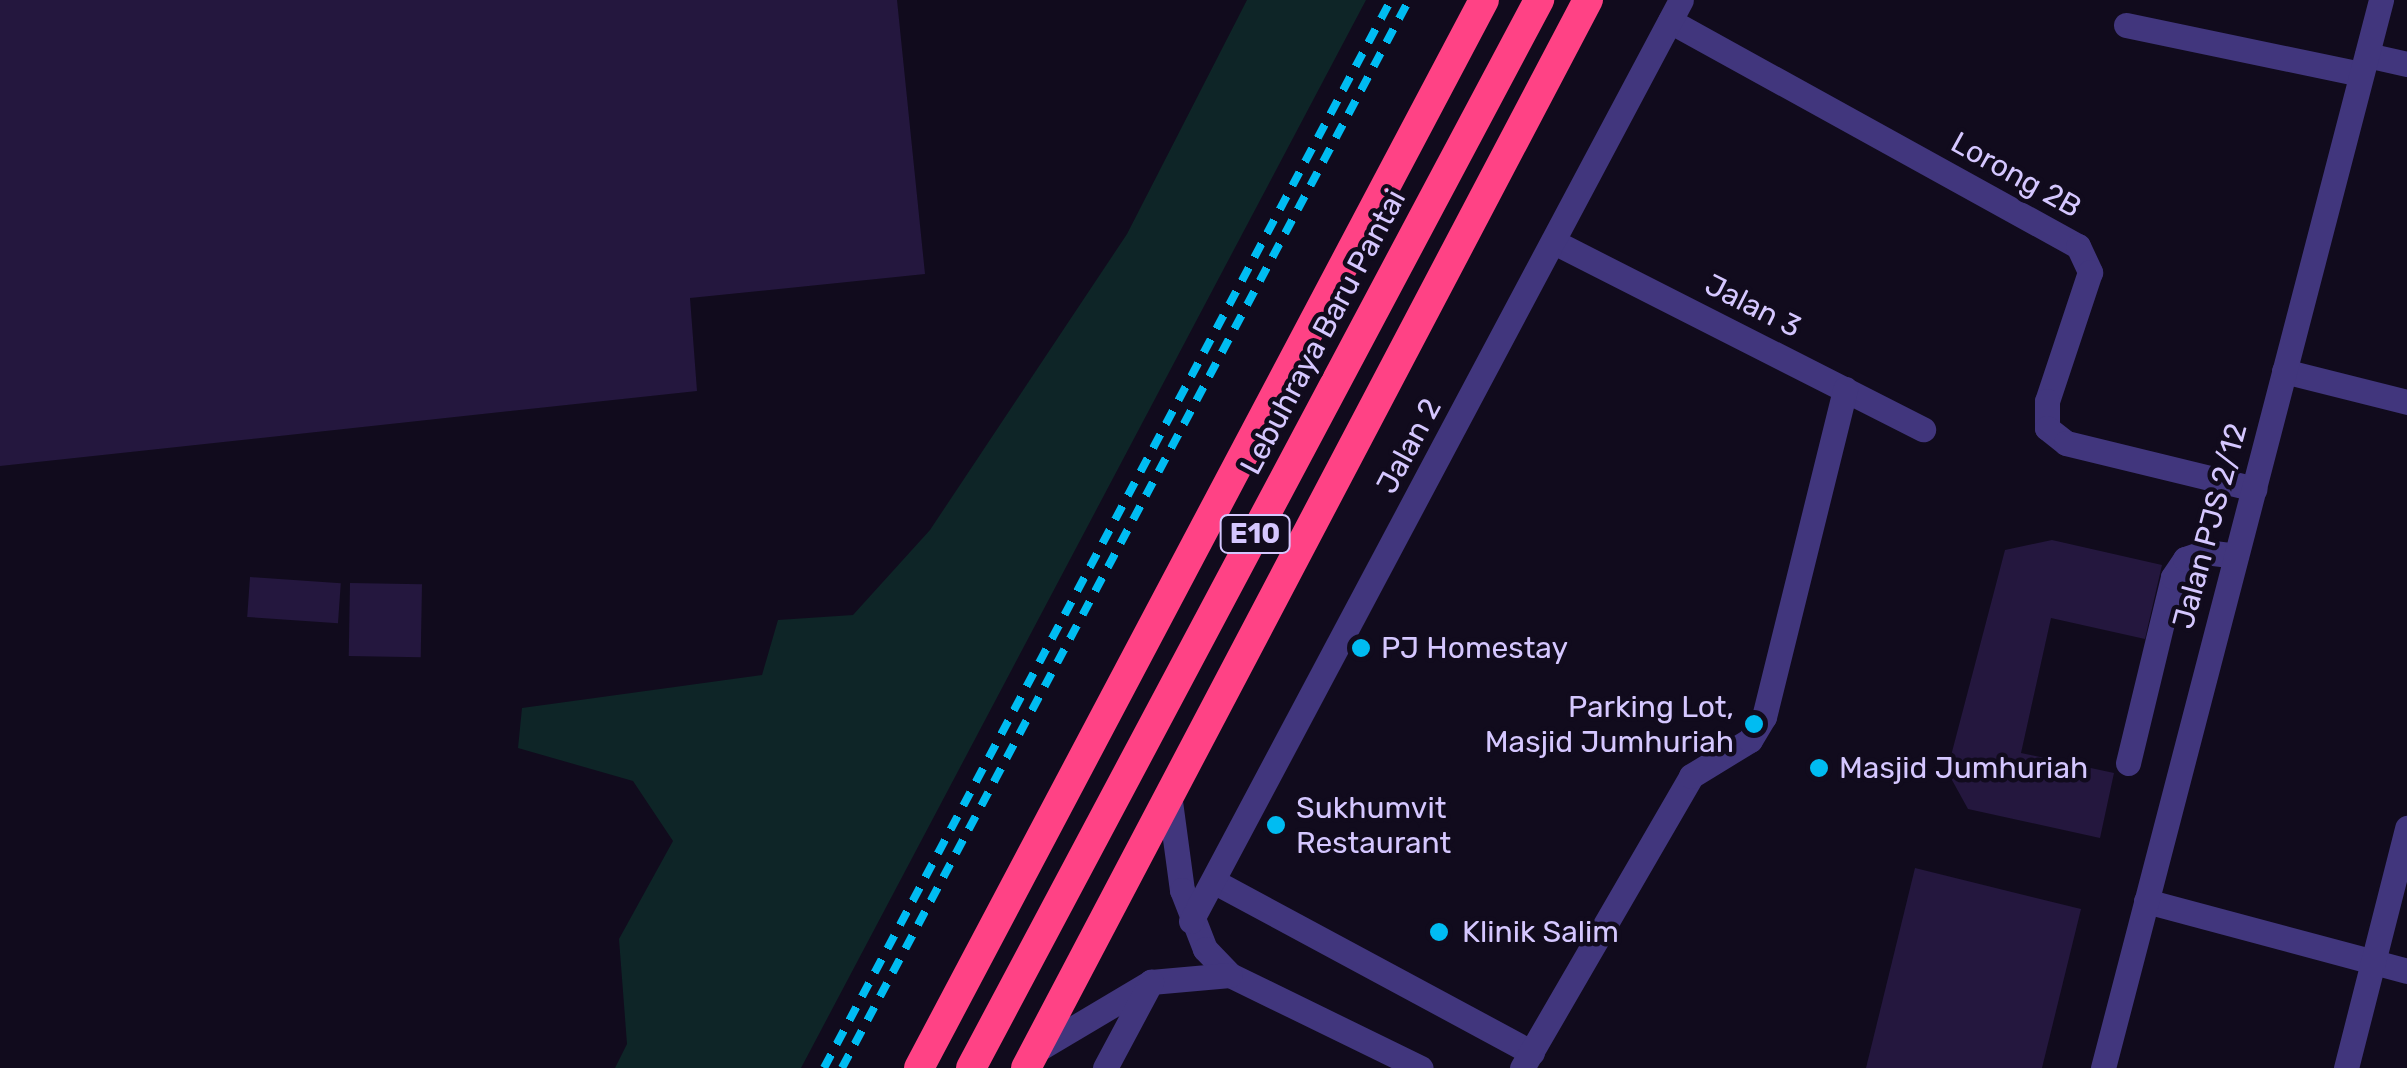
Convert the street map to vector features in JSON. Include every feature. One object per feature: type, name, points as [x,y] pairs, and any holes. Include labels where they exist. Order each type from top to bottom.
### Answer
[{"type":"highway","points":[[919,1068],[1484,0]]},
{"type":"highway","name":"Lebuhraya Baru Pantai","points":[[971,1068],[1538,0]]},
{"type":"highway","name":"E10","points":[[1030,1060],[1588,0]]},
{"type":"street","name":"Jalan PJS 2/12","points":[[2103,1068],[2381,0]]},
{"type":"street","name":"Jalan 2","points":[[1191,922],[1676,10]]},
{"type":"street","name":"Lorong 2B","points":[[1676,10],[2078,246],[2090,272],[2048,402],[2047,428],[2066,443],[2254,489]]},
{"type":"street","points":[[2126,26],[2364,64],[2407,64]]},
{"type":"street","name":"Jalan 3","points":[[1554,242],[1923,429]]},
{"type":"street","points":[[2284,370],[2407,402]]},
{"type":"street","points":[[1215,882],[1527,1060],[1691,776],[1750,740],[1764,717],[1845,389]]},
{"type":"street","points":[[2128,763],[2173,577],[2185,559],[2205,552],[2236,556]]},
{"type":"street","points":[[1169,794],[1191,922],[1230,976],[1421,1068]]},
{"type":"street","points":[[2346,1068],[2407,828]]},
{"type":"street","points":[[2146,901],[2407,972]]},
{"type":"street","points":[[1030,1060],[1151,982],[1230,976]]},
{"type":"street","points":[[1105,1068],[1151,982]]},
{"type":"green space","points":[[1247,0],[1366,0],[801,1068],[615,1068],[627,1044],[619,939],[673,841],[633,781],[518,748],[522,708],[762,675],[778,620],[853,615],[930,530],[1127,234]]},
{"type":"building","points":[[0,0],[897,0],[925,274],[690,298],[697,391],[0,466]]},
{"type":"building","points":[[2052,540],[2162,565],[2145,639],[2051,618],[2021,753],[2114,773],[2100,838],[1968,809],[1947,771],[2005,550]]},
{"type":"building","points":[[250,577],[341,583],[338,623],[247,617]]},
{"type":"building","points":[[350,583],[422,584],[421,657],[349,656]]},
{"type":"building","points":[[1915,868],[2081,909],[2042,1068],[1866,1068]]},
{"type":"railway","points":[[824,1068],[1391,0]]},
{"type":"railway","points":[[842,1068],[1409,0]]},
{"type":"place","name":"PJ Homestay","points":[[1361,648]]},
{"type":"place","name":"Parking Lot, Masjid Jumhuriah","points":[[1754,724]]},
{"type":"place","name":"Masjid Jumhuriah","points":[[1819,768]]},
{"type":"place","name":"Sukhumvit Restaurant","points":[[1276,825]]},
{"type":"place","name":"Klinik Salim","points":[[1439,932]]}]
